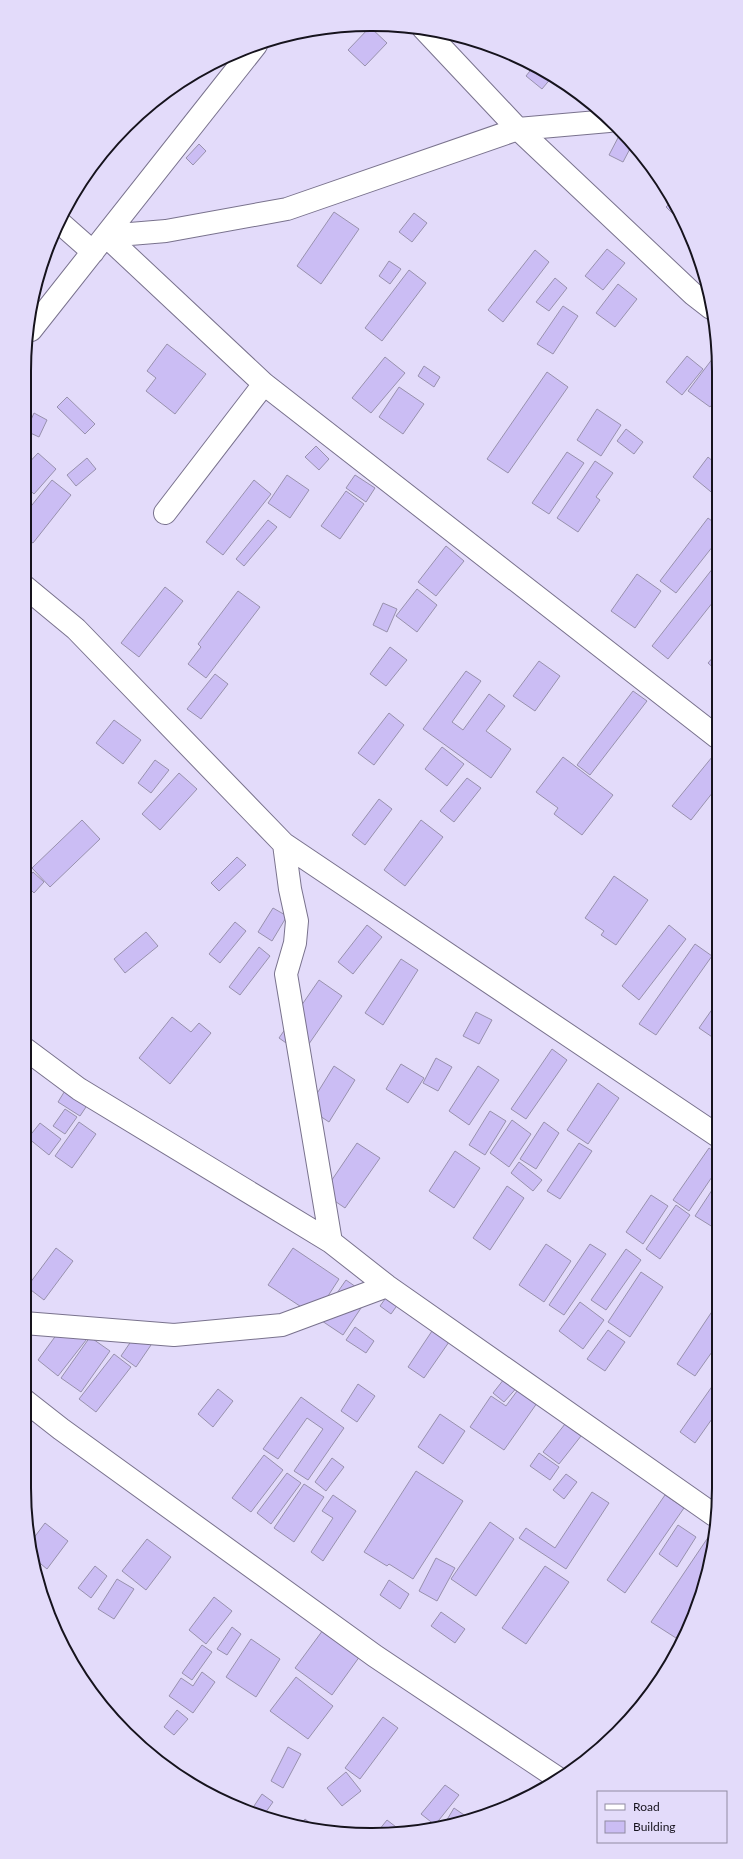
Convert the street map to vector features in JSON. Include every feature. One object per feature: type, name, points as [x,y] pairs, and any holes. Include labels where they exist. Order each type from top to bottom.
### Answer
[{"type":"street","points":[[431,37],[518,129],[705,304]]},
{"type":"street","points":[[34,326],[249,54]]},
{"type":"street","points":[[99,244],[287,209],[518,129],[603,122]]},
{"type":"street","points":[[64,224],[99,244],[264,384],[712,733]]},
{"type":"street","points":[[165,513],[264,384]]},
{"type":"street","points":[[31,592],[76,629],[284,844],[712,1132]]},
{"type":"street","points":[[284,844],[290,889],[297,921],[295,942],[286,974],[330,1242]]},
{"type":"street","points":[[31,1053],[79,1089],[330,1242],[387,1286],[711,1513]]},
{"type":"street","points":[[31,1324],[174,1335],[282,1325],[387,1286]]},
{"type":"street","points":[[31,1406],[60,1429],[375,1656],[554,1775]]},
{"type":"building","points":[[366,31],[374,31],[387,43],[365,66],[348,50]]},
{"type":"building","points":[[530,71],[549,81],[542,89],[526,76]]},
{"type":"building","points":[[618,137],[630,149],[623,162],[609,155]]},
{"type":"building","points":[[199,144],[206,151],[193,165],[186,158]]},
{"type":"building","points":[[668,205],[673,214],[666,207]]},
{"type":"building","points":[[334,212],[359,229],[321,284],[297,266]]},
{"type":"building","points":[[414,213],[427,223],[412,242],[399,232]]},
{"type":"building","points":[[607,249],[625,263],[603,290],[585,276]]},
{"type":"building","points":[[535,250],[549,262],[503,322],[488,310]]},
{"type":"building","points":[[389,261],[401,269],[390,284],[379,276]]},
{"type":"building","points":[[409,270],[426,283],[382,341],[365,328]]},
{"type":"building","points":[[555,278],[567,288],[549,311],[536,302]]},
{"type":"building","points":[[618,284],[637,299],[615,327],[596,313]]},
{"type":"building","points":[[563,306],[578,316],[553,354],[537,344]]},
{"type":"building","points":[[167,344],[206,374],[175,414],[146,391],[156,378],[147,371]]},
{"type":"building","points":[[687,356],[703,369],[682,395],[666,382]]},
{"type":"building","points":[[385,357],[405,373],[371,413],[352,398]]},
{"type":"building","points":[[711,360],[712,405],[710,407],[688,391]]},
{"type":"building","points":[[424,366],[440,377],[434,387],[418,376]]},
{"type":"building","points":[[547,372],[568,387],[508,473],[487,459]]},
{"type":"building","points":[[399,387],[424,404],[403,434],[379,417]]},
{"type":"building","points":[[67,397],[95,424],[85,434],[57,407]]},
{"type":"building","points":[[597,409],[621,425],[601,456],[577,440]]},
{"type":"building","points":[[34,413],[47,420],[39,437],[31,433],[31,420]]},
{"type":"building","points":[[626,429],[643,442],[634,454],[617,441]]},
{"type":"building","points":[[316,446],[329,459],[319,470],[305,457]]},
{"type":"building","points":[[567,452],[584,463],[549,514],[532,503]]},
{"type":"building","points":[[38,453],[56,469],[34,494],[31,491],[31,460]]},
{"type":"building","points":[[708,457],[712,460],[712,493],[693,477]]},
{"type":"building","points":[[87,458],[96,469],[76,486],[67,475]]},
{"type":"building","points":[[595,461],[613,473],[596,497],[600,500],[578,532],[557,518]]},
{"type":"building","points":[[287,475],[309,490],[290,518],[268,503]]},
{"type":"building","points":[[355,475],[375,488],[366,502],[346,488]]},
{"type":"building","points":[[52,480],[71,495],[33,543],[31,542],[31,506]]},
{"type":"building","points":[[254,480],[271,494],[223,555],[206,542]]},
{"type":"building","points":[[346,491],[364,504],[340,539],[321,526]]},
{"type":"building","points":[[708,518],[712,521],[712,547],[676,593],[660,581]]},
{"type":"building","points":[[268,520],[277,527],[244,566],[236,559]]},
{"type":"building","points":[[446,546],[464,561],[436,596],[418,582]]},
{"type":"building","points":[[712,569],[712,603],[668,659],[652,646]]},
{"type":"building","points":[[637,574],[661,591],[635,628],[611,611]]},
{"type":"building","points":[[165,587],[183,601],[139,657],[121,643]]},
{"type":"building","points":[[417,589],[437,605],[417,632],[396,616]]},
{"type":"building","points":[[238,591],[260,607],[206,678],[188,664],[201,647],[198,644]]},
{"type":"building","points":[[383,603],[397,609],[387,632],[373,625]]},
{"type":"building","points":[[390,647],[407,660],[386,686],[370,674]]},
{"type":"building","points":[[712,658],[712,667],[708,663]]},
{"type":"building","points":[[539,661],[560,676],[535,711],[513,696]]},
{"type":"building","points":[[466,671],[481,681],[452,722],[463,730],[489,694],[505,706],[486,731],[511,749],[491,778],[423,729]]},
{"type":"building","points":[[215,674],[228,684],[201,719],[187,709]]},
{"type":"building","points":[[633,691],[647,701],[590,775],[577,765]]},
{"type":"building","points":[[389,713],[404,725],[374,765],[358,753]]},
{"type":"building","points":[[114,720],[141,740],[123,764],[96,743]]},
{"type":"building","points":[[442,747],[464,764],[447,786],[425,769]]},
{"type":"building","points":[[563,757],[613,795],[582,835],[554,814],[558,808],[536,792]]},
{"type":"building","points":[[712,757],[712,793],[691,820],[672,806]]},
{"type":"building","points":[[155,760],[169,770],[151,793],[138,783]]},
{"type":"building","points":[[179,773],[197,789],[160,830],[142,814]]},
{"type":"building","points":[[467,778],[481,788],[454,822],[440,811]]},
{"type":"building","points":[[379,799],[392,809],[365,845],[352,835]]},
{"type":"building","points":[[82,820],[100,839],[50,887],[32,868]]},
{"type":"building","points":[[421,820],[443,837],[405,886],[384,870]]},
{"type":"building","points":[[237,857],[246,865],[219,891],[211,883]]},
{"type":"building","points":[[33,872],[44,882],[34,893],[31,890],[31,874]]},
{"type":"building","points":[[614,876],[648,900],[616,945],[601,935],[604,931],[585,918]]},
{"type":"building","points":[[273,908],[287,916],[272,941],[258,932]]},
{"type":"building","points":[[235,922],[246,931],[220,963],[209,954]]},
{"type":"building","points":[[367,925],[382,937],[353,974],[338,962]]},
{"type":"building","points":[[669,925],[686,939],[639,1000],[622,986]]},
{"type":"building","points":[[146,932],[158,946],[125,973],[114,959]]},
{"type":"building","points":[[695,944],[712,956],[656,1035],[639,1024]]},
{"type":"building","points":[[259,947],[270,956],[240,995],[229,987]]},
{"type":"building","points":[[401,959],[418,970],[383,1025],[365,1013]]},
{"type":"building","points":[[319,980],[342,996],[302,1054],[279,1038]]},
{"type":"building","points":[[712,1010],[712,1037],[699,1028]]},
{"type":"building","points":[[476,1012],[492,1020],[479,1044],[463,1036]]},
{"type":"building","points":[[172,1017],[191,1032],[199,1023],[211,1033],[170,1084],[139,1058]]},
{"type":"building","points":[[552,1049],[567,1060],[526,1119],[511,1109]]},
{"type":"building","points":[[436,1058],[452,1067],[438,1091],[423,1083]]},
{"type":"building","points":[[401,1064],[424,1078],[408,1103],[386,1089]]},
{"type":"building","points":[[334,1066],[355,1080],[329,1122],[308,1108]]},
{"type":"building","points":[[478,1066],[499,1080],[469,1125],[449,1111]]},
{"type":"building","points":[[598,1083],[619,1098],[588,1144],[567,1130]]},
{"type":"building","points":[[66,1089],[88,1104],[80,1116],[58,1102]]},
{"type":"building","points":[[65,1109],[77,1117],[65,1134],[53,1126]]},
{"type":"building","points":[[490,1111],[506,1121],[485,1155],[469,1145]]},
{"type":"building","points":[[512,1120],[531,1134],[509,1167],[490,1153]]},
{"type":"building","points":[[79,1122],[96,1134],[72,1168],[55,1156]]},
{"type":"building","points":[[544,1122],[559,1133],[536,1169],[520,1159]]},
{"type":"building","points":[[40,1123],[61,1139],[49,1155],[31,1140],[31,1134]]},
{"type":"building","points":[[357,1143],[380,1158],[345,1208],[323,1193]]},
{"type":"building","points":[[579,1143],[592,1151],[560,1199],[547,1191]]},
{"type":"building","points":[[709,1148],[712,1150],[712,1177],[689,1211],[673,1200]]},
{"type":"building","points":[[455,1151],[480,1168],[454,1208],[429,1191]]},
{"type":"building","points":[[519,1162],[542,1180],[533,1191],[511,1173]]},
{"type":"building","points":[[507,1186],[524,1198],[490,1250],[473,1238]]},
{"type":"building","points":[[712,1190],[712,1227],[695,1216]]},
{"type":"building","points":[[651,1195],[668,1206],[643,1244],[626,1232]]},
{"type":"building","points":[[676,1205],[690,1215],[660,1259],[646,1249]]},
{"type":"building","points":[[546,1244],[571,1261],[544,1302],[519,1285]]},
{"type":"building","points":[[590,1244],[606,1254],[564,1315],[549,1305]]},
{"type":"building","points":[[56,1248],[73,1261],[44,1300],[31,1290],[31,1282]]},
{"type":"building","points":[[293,1248],[339,1279],[315,1316],[268,1285]]},
{"type":"building","points":[[626,1249],[641,1260],[606,1310],[591,1300]]},
{"type":"building","points":[[641,1272],[663,1287],[630,1337],[608,1322]]},
{"type":"building","points":[[346,1280],[369,1296],[343,1335],[319,1319]]},
{"type":"building","points":[[390,1292],[401,1300],[391,1314],[380,1306]]},
{"type":"building","points":[[580,1302],[604,1320],[583,1349],[559,1331]]},
{"type":"building","points":[[712,1312],[712,1352],[695,1376],[677,1364]]},
{"type":"building","points":[[68,1319],[90,1335],[58,1376],[38,1360]]},
{"type":"building","points":[[355,1327],[374,1341],[366,1353],[346,1340]]},
{"type":"building","points":[[608,1330],[625,1342],[605,1371],[587,1359]]},
{"type":"building","points":[[432,1331],[449,1342],[424,1378],[408,1367]]},
{"type":"building","points":[[136,1334],[151,1345],[136,1367],[121,1356]]},
{"type":"building","points":[[90,1337],[110,1351],[81,1392],[61,1378]]},
{"type":"building","points":[[114,1354],[131,1367],[96,1412],[79,1399]]},
{"type":"building","points":[[508,1374],[520,1384],[504,1402],[493,1393]]},
{"type":"building","points":[[523,1383],[542,1396],[504,1450],[470,1427],[491,1396],[506,1406]]},
{"type":"building","points":[[358,1384],[375,1396],[357,1422],[341,1411]]},
{"type":"building","points":[[712,1387],[712,1419],[695,1443],[680,1432]]},
{"type":"building","points":[[218,1389],[233,1401],[213,1427],[198,1414]]},
{"type":"building","points":[[301,1397],[344,1428],[308,1480],[294,1471],[323,1429],[307,1418],[278,1459],[263,1449]]},
{"type":"building","points":[[440,1414],[465,1431],[443,1464],[418,1447]]},
{"type":"building","points":[[565,1424],[581,1436],[559,1464],[543,1452]]},
{"type":"building","points":[[539,1453],[559,1467],[550,1480],[530,1466]]},
{"type":"building","points":[[264,1455],[283,1470],[251,1512],[232,1498]]},
{"type":"building","points":[[332,1458],[344,1467],[326,1491],[315,1482]]},
{"type":"building","points":[[416,1471],[463,1501],[413,1579],[389,1564],[387,1566],[364,1552]]},
{"type":"building","points":[[287,1473],[301,1483],[271,1524],[257,1513]]},
{"type":"building","points":[[566,1474],[577,1482],[564,1499],[553,1490]]},
{"type":"building","points":[[304,1484],[324,1497],[294,1542],[274,1528]]},
{"type":"building","points":[[592,1492],[609,1503],[566,1569],[519,1538],[526,1528],[555,1548]]},
{"type":"building","points":[[333,1495],[356,1511],[323,1561],[311,1552],[333,1518],[322,1511]]},
{"type":"building","points":[[665,1495],[684,1508],[625,1593],[607,1580]]},
{"type":"building","points":[[490,1522],[514,1539],[476,1596],[451,1579]]},
{"type":"building","points":[[45,1523],[68,1541],[47,1569],[40,1563],[35,1537]]},
{"type":"building","points":[[678,1525],[696,1537],[677,1567],[659,1554]]},
{"type":"building","points":[[708,1537],[694,1597],[676,1638],[651,1622]]},
{"type":"building","points":[[147,1539],[171,1557],[146,1590],[122,1571]]},
{"type":"building","points":[[436,1558],[455,1568],[437,1601],[419,1591]]},
{"type":"building","points":[[95,1566],[107,1576],[91,1598],[78,1588]]},
{"type":"building","points":[[545,1566],[569,1582],[526,1644],[502,1628]]},
{"type":"building","points":[[117,1579],[134,1589],[114,1619],[98,1609]]},
{"type":"building","points":[[389,1580],[409,1594],[400,1609],[380,1595]]},
{"type":"building","points":[[214,1597],[232,1611],[206,1644],[189,1630]]},
{"type":"building","points":[[441,1612],[465,1629],[455,1643],[431,1626]]},
{"type":"building","points":[[232,1627],[241,1634],[227,1655],[217,1649]]},
{"type":"building","points":[[323,1630],[360,1656],[332,1695],[295,1668]]},
{"type":"building","points":[[251,1639],[280,1659],[256,1697],[226,1677]]},
{"type":"building","points":[[202,1645],[212,1652],[192,1680],[182,1673]]},
{"type":"building","points":[[202,1672],[215,1682],[193,1713],[169,1696],[181,1678],[193,1686]]},
{"type":"building","points":[[296,1677],[333,1706],[308,1739],[270,1711]]},
{"type":"building","points":[[177,1710],[188,1719],[174,1735],[164,1727]]},
{"type":"building","points":[[383,1717],[398,1728],[360,1779],[345,1768]]},
{"type":"building","points":[[288,1747],[301,1754],[283,1788],[271,1781]]},
{"type":"building","points":[[346,1772],[361,1791],[342,1806],[327,1788]]},
{"type":"building","points":[[445,1785],[459,1795],[438,1821],[431,1822],[421,1814]]},
{"type":"building","points":[[262,1794],[273,1802],[266,1811],[253,1807]]},
{"type":"building","points":[[454,1808],[464,1815],[460,1816],[447,1819]]},
{"type":"building","points":[[387,1820],[396,1827],[394,1827],[381,1828]]}]
